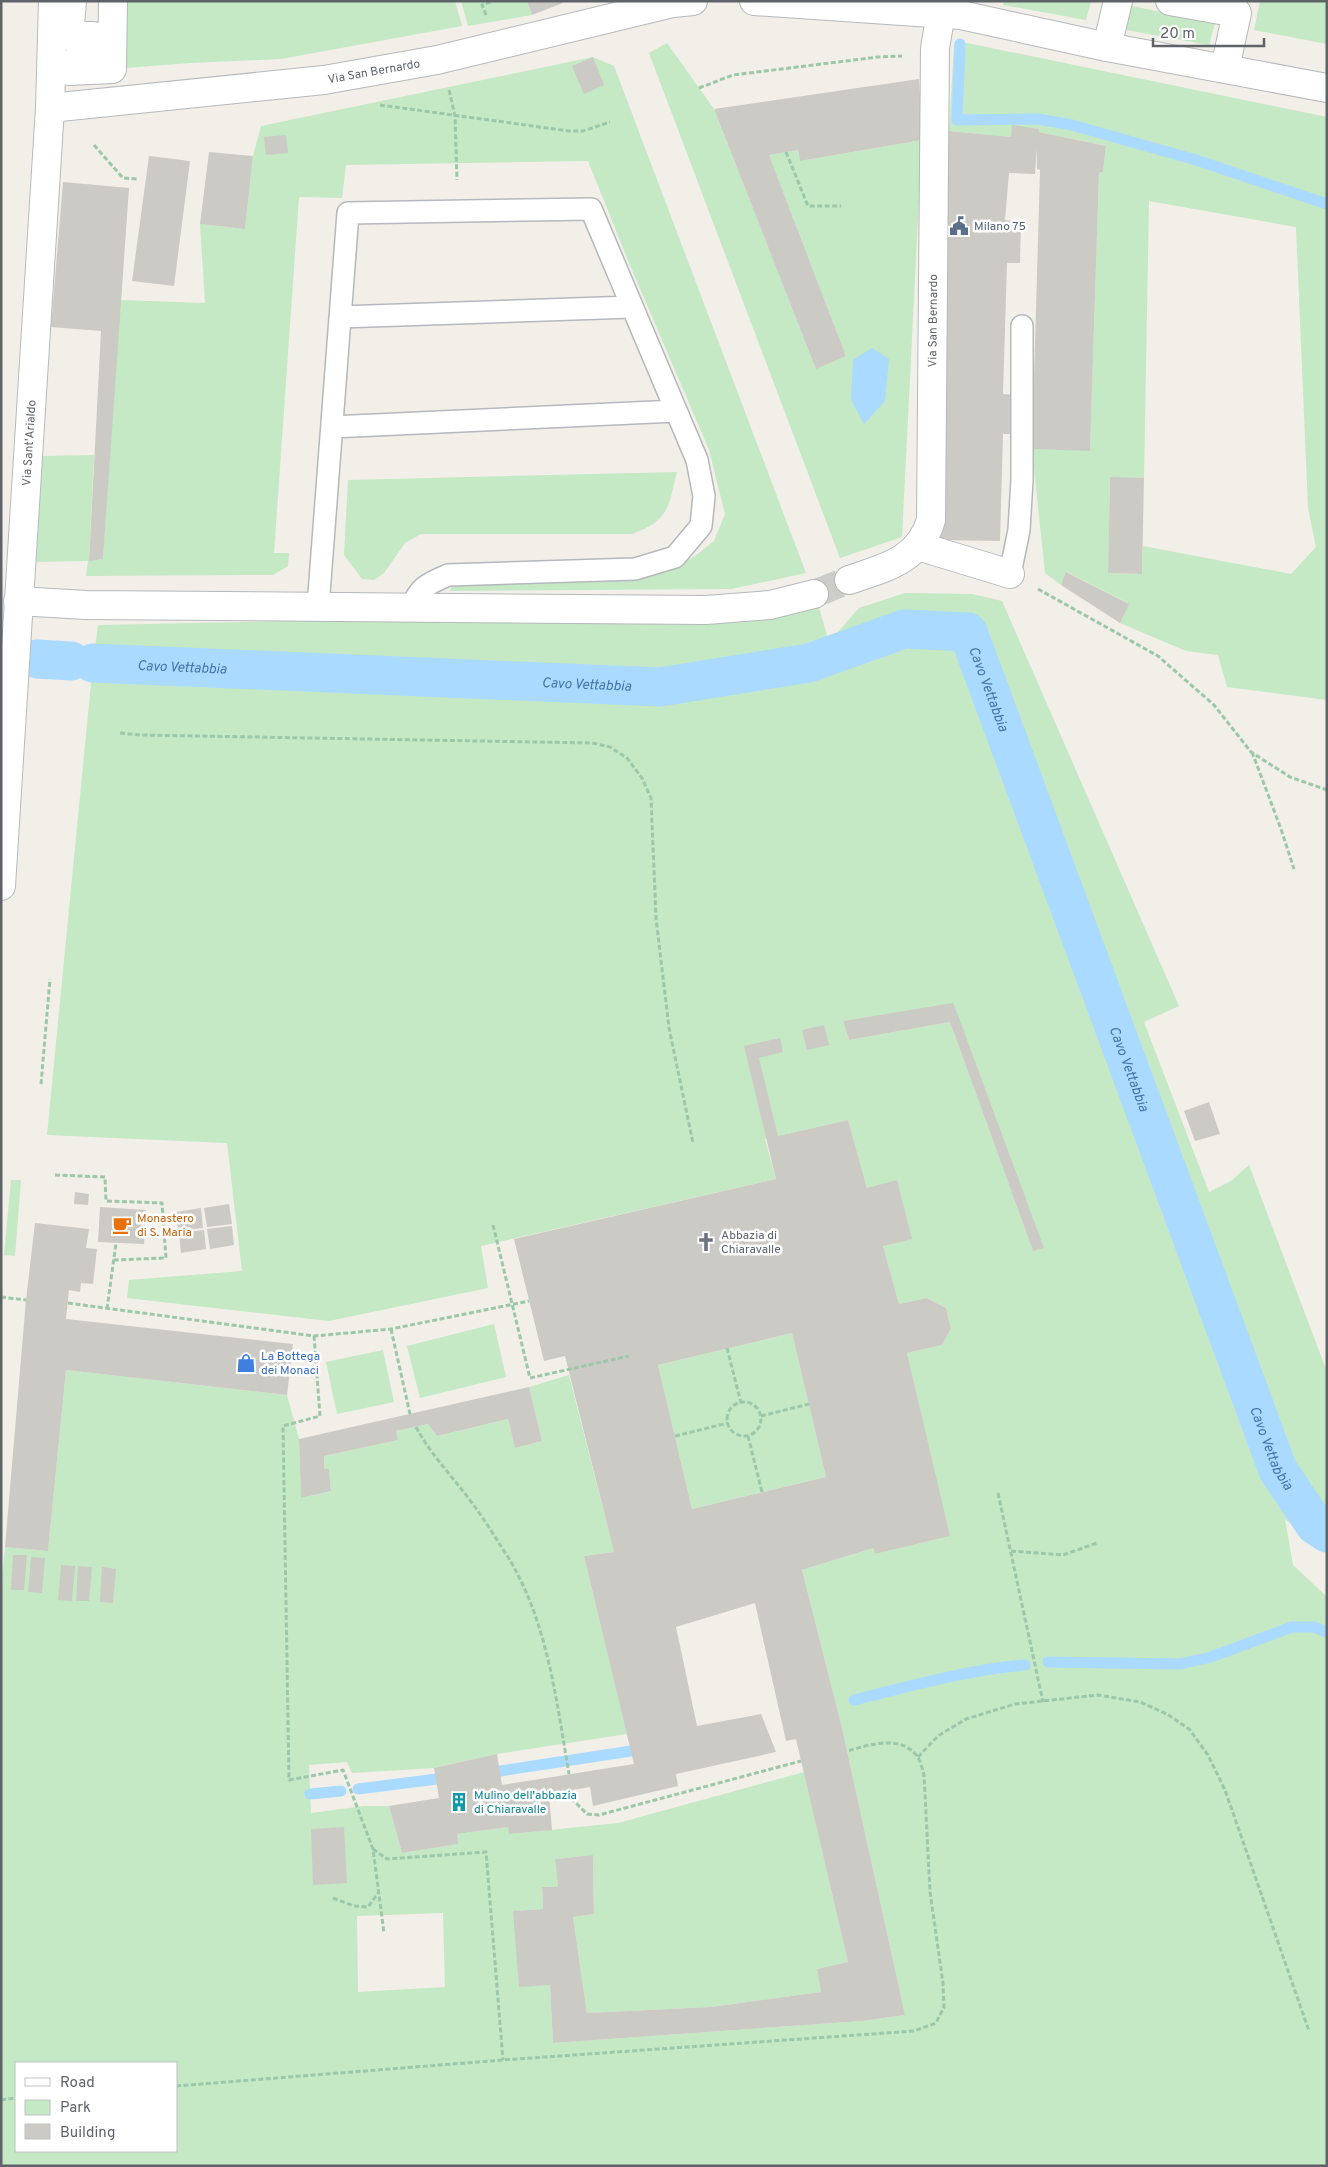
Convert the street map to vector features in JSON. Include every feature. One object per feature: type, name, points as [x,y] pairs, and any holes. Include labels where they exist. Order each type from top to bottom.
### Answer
[{"type":"street","name":"Via Sant'Arialdo","points":[[1,886],[50,108],[53,1]]},
{"type":"street","points":[[72,1],[69,36],[93,36],[93,64],[69,64],[69,72],[112,69],[113,1]]},
{"type":"street","name":"Via San Bernardo","points":[[50,108],[343,77],[437,60],[673,3],[693,1]]},
{"type":"street","points":[[754,1],[941,7],[991,11],[1107,46],[1327,88]]},
{"type":"street","points":[[1107,46],[1118,1]]},
{"type":"street","points":[[1170,1],[1237,12],[1225,68]]},
{"type":"street","name":"Via San Bernardo","points":[[849,580],[905,558],[918,546],[928,532],[931,520],[935,48],[941,7]]},
{"type":"street","points":[[918,546],[1010,574]]},
{"type":"street","points":[[18,601],[86,605],[706,610],[770,605],[814,594]]},
{"type":"lane","points":[[318,607],[348,213],[591,209],[696,460],[704,496],[701,526],[675,557],[634,569],[448,575],[428,583],[415,597],[412,609]]},
{"type":"lane","points":[[340,317],[631,307]]},
{"type":"lane","points":[[1010,574],[1019,530],[1022,480],[1022,326]]},
{"type":"lane","points":[[332,427],[676,411]]},
{"type":"path","points":[[699,88],[734,75],[908,55]]},
{"type":"path","points":[[449,88],[455,116],[459,211]]},
{"type":"path","points":[[371,102],[388,108],[569,131],[583,131],[610,122]]},
{"type":"path","points":[[94,146],[123,178],[137,179]]},
{"type":"path","points":[[786,152],[808,206],[841,206]]},
{"type":"path","points":[[1010,574],[1158,656],[1214,705],[1251,752],[1281,828],[1294,869]]},
{"type":"path","points":[[120,733],[141,735],[592,743],[610,747],[627,758],[642,778],[651,798],[656,918],[668,1019],[693,1143]]},
{"type":"path","points":[[1251,752],[1290,777],[1327,790]]},
{"type":"path","points":[[41,1084],[50,979]]},
{"type":"path","points":[[55,1176],[105,1177],[106,1201],[162,1203],[166,1258],[113,1260]]},
{"type":"path","points":[[493,1225],[530,1378],[629,1356]]},
{"type":"path","points":[[107,1309],[116,1243]]},
{"type":"path","points":[[1,1297],[26,1300]]},
{"type":"path","points":[[68,1303],[314,1336],[391,1329],[512,1306],[529,1301]]},
{"type":"path","points":[[391,1329],[410,1414]]},
{"type":"path","points":[[314,1336],[320,1416],[283,1426],[289,1780],[343,1770],[373,1849],[384,1934]]},
{"type":"path","points":[[727,1348],[741,1402]]},
{"type":"path","points":[[741,1402],[754,1405],[761,1416],[762,1420],[757,1430],[748,1436],[737,1434],[728,1423],[729,1411],[737,1403],[741,1402]]},
{"type":"path","points":[[761,1416],[809,1404]]},
{"type":"path","points":[[675,1436],[728,1423]]},
{"type":"path","points":[[416,1427],[424,1443],[472,1503],[509,1558],[535,1613],[550,1659],[569,1774]]},
{"type":"path","points":[[748,1436],[762,1492]]},
{"type":"path","points":[[998,1493],[1043,1702]]},
{"type":"path","points":[[1011,1551],[1063,1555],[1097,1543]]},
{"type":"path","points":[[918,1757],[938,1736],[966,1719],[1015,1704],[1098,1695],[1140,1702],[1167,1714],[1189,1729],[1208,1755],[1225,1790],[1309,2031]]},
{"type":"path","points":[[178,2086],[503,2060],[914,2031],[936,2023],[944,2007],[943,1983],[930,1892],[924,1775],[918,1757],[907,1747],[893,1743],[874,1744],[847,1751]]},
{"type":"path","points":[[570,1790],[574,1801],[587,1814],[599,1815],[801,1761]]},
{"type":"path","points":[[373,1849],[387,1859],[486,1852],[503,2060]]},
{"type":"path","points":[[332,1898],[354,1906],[368,1907],[379,1892]]},
{"type":"path","points":[[1,2100],[15,2098]]},
{"type":"green space","points":[[113,1],[455,1],[462,26],[281,59],[112,69]]},
{"type":"green space","points":[[461,1],[527,1],[532,15],[468,26]]},
{"type":"green space","points":[[1004,1],[1091,1],[1086,20],[1003,5]]},
{"type":"green space","points":[[1260,1],[1327,1],[1327,44],[1254,30]]},
{"type":"green space","points":[[1132,6],[1215,23],[1209,45],[1126,30]]},
{"type":"green space","points":[[667,43],[714,109],[816,368],[846,356],[769,155],[798,150],[800,161],[922,140],[902,537],[840,558],[649,53]]},
{"type":"green space","points":[[967,43],[1327,117],[1327,700],[1227,687],[1218,655],[1186,651],[1120,623],[1128,603],[1067,572],[1061,585],[1045,573],[1032,449],[1090,450],[1099,173],[1103,172],[1106,146],[1039,132],[1039,129],[1011,137],[949,131],[954,45]],"holes":[[[1149,201],[1296,227],[1308,508],[1316,547],[1291,574],[1143,546],[1142,574],[1108,573],[1110,478],[1144,478]]]},
{"type":"green space","points":[[593,57],[614,66],[806,573],[731,589],[450,591],[453,582],[673,568],[695,556],[714,541],[725,514],[709,450],[588,161],[346,165],[342,198],[299,197],[274,553],[289,553],[288,566],[273,575],[86,576],[88,561],[35,562],[42,456],[94,455],[89,560],[103,559],[120,300],[205,303],[200,224],[245,229],[253,156],[261,126]]},
{"type":"green space","points":[[677,472],[669,503],[661,517],[644,529],[632,534],[421,534],[405,543],[384,573],[374,580],[362,579],[344,555],[348,480]]},
{"type":"green space","points":[[905,593],[972,594],[1002,601],[1179,1006],[1144,1022],[1209,1192],[1231,1181],[1249,1165],[1327,1372],[1327,1553],[1285,1519],[1293,1565],[1327,1597],[1327,2166],[1,2166],[1,1590],[5,1547],[48,1551],[66,1370],[287,1395],[299,1439],[301,1498],[331,1491],[329,1470],[324,1469],[324,1456],[398,1440],[396,1431],[428,1424],[437,1436],[508,1419],[515,1448],[542,1441],[529,1387],[569,1375],[614,1552],[584,1556],[627,1734],[497,1754],[434,1768],[352,1773],[347,1762],[309,1765],[311,1813],[364,1806],[389,1806],[402,1853],[457,1844],[457,1834],[508,1827],[510,1834],[618,1823],[804,1772],[848,1962],[817,1969],[821,1992],[711,2007],[587,2013],[573,1917],[594,1914],[593,1855],[555,1859],[558,1887],[542,1888],[543,1909],[514,1911],[550,1985],[553,2043],[862,2021],[905,2015],[842,1728],[802,1570],[873,1548],[875,1554],[949,1536],[907,1353],[942,1345],[951,1327],[946,1308],[928,1298],[899,1304],[883,1246],[897,1181],[867,1188],[848,1120],[765,1139],[776,1179],[481,1246],[488,1288],[329,1321],[127,1298],[129,1280],[242,1271],[227,1143],[47,1135],[98,625],[386,619],[818,604],[829,642],[859,608]],"holes":[[[953,1004],[1043,1248],[1033,1251],[950,1022],[849,1040],[843,1021]],[[443,1913],[445,1987],[358,1992],[357,1916]]]},
{"type":"green space","points":[[11,1180],[21,1180],[15,1256],[4,1255]]},
{"type":"green space","points":[[494,1324],[506,1377],[420,1398],[407,1346]]},
{"type":"green space","points":[[792,1333],[826,1477],[692,1509],[658,1365]]},
{"type":"green space","points":[[383,1350],[394,1402],[337,1414],[326,1362]]},
{"type":"water","points":[[872,348],[889,359],[885,401],[864,424],[851,400],[853,360]]},
{"type":"building","points":[[527,1],[562,1],[563,3],[532,15]]},
{"type":"building","points":[[593,57],[604,85],[584,94],[572,66]]},
{"type":"building","points":[[919,79],[922,140],[800,161],[798,150],[769,155],[846,356],[816,369],[714,109]]},
{"type":"building","points":[[1012,125],[1039,129],[1039,132],[1106,146],[1103,172],[1099,173],[1090,451],[1032,449],[1040,170],[1037,169],[1037,148],[1035,174],[1009,173],[1005,220],[1021,222],[1020,263],[1007,263],[1003,394],[1019,395],[1017,434],[1003,434],[1000,541],[940,540],[949,131],[1011,137]]},
{"type":"building","points":[[286,135],[288,153],[266,155],[264,137]]},
{"type":"building","points":[[209,152],[253,156],[245,229],[200,224]]},
{"type":"building","points":[[149,156],[190,161],[174,286],[132,281]]},
{"type":"building","points":[[63,182],[129,188],[103,559],[89,561],[101,331],[51,327]]},
{"type":"building","points":[[1110,477],[1144,478],[1142,574],[1108,573]]},
{"type":"building","points":[[1066,572],[1129,604],[1120,623],[1061,585]]},
{"type":"building","points":[[953,1003],[1044,1248],[1033,1251],[950,1022],[849,1040],[843,1021]]},
{"type":"building","points":[[824,1025],[829,1045],[807,1050],[802,1030]]},
{"type":"building","points":[[780,1038],[783,1052],[759,1058],[778,1136],[848,1120],[867,1188],[897,1180],[912,1239],[883,1246],[899,1304],[927,1298],[946,1308],[951,1328],[942,1345],[907,1353],[950,1536],[875,1554],[873,1548],[802,1570],[842,1728],[905,2015],[862,2021],[553,2043],[550,1985],[519,1987],[513,1911],[543,1909],[542,1887],[558,1887],[555,1859],[593,1855],[594,1914],[573,1917],[587,2013],[711,2007],[821,1992],[817,1969],[848,1962],[796,1739],[786,1741],[755,1603],[676,1627],[697,1726],[761,1714],[776,1752],[676,1774],[678,1786],[593,1806],[590,1787],[549,1794],[552,1830],[509,1834],[508,1827],[457,1834],[458,1844],[402,1853],[389,1806],[439,1798],[434,1768],[497,1754],[502,1785],[634,1764],[584,1556],[614,1552],[565,1356],[544,1361],[514,1239],[776,1179],[744,1046]],"holes":[[[792,1333],[826,1477],[692,1509],[658,1365]]]},
{"type":"building","points":[[1209,1102],[1220,1134],[1195,1141],[1184,1111]]},
{"type":"building","points":[[75,1192],[89,1194],[88,1205],[74,1204]]},
{"type":"building","points":[[229,1204],[232,1224],[207,1227],[204,1208]]},
{"type":"building","points":[[100,1207],[146,1210],[144,1244],[98,1242]]},
{"type":"building","points":[[201,1208],[203,1228],[178,1231],[176,1212]]},
{"type":"building","points":[[35,1223],[89,1229],[86,1248],[97,1249],[93,1284],[81,1283],[80,1292],[69,1290],[66,1319],[293,1344],[287,1395],[66,1370],[48,1551],[5,1547],[26,1300]]},
{"type":"building","points":[[232,1226],[234,1245],[210,1249],[207,1229]]},
{"type":"building","points":[[204,1230],[206,1249],[181,1253],[179,1233]]},
{"type":"building","points":[[529,1387],[542,1441],[515,1448],[508,1419],[437,1436],[428,1424],[396,1431],[398,1440],[324,1456],[324,1469],[329,1469],[331,1491],[301,1498],[299,1439]]},
{"type":"building","points":[[13,1555],[27,1555],[24,1590],[11,1590]]},
{"type":"building","points":[[31,1557],[45,1558],[42,1593],[28,1592]]},
{"type":"building","points":[[61,1565],[75,1566],[72,1601],[58,1600]]},
{"type":"building","points":[[78,1566],[92,1567],[89,1601],[76,1601]]},
{"type":"building","points":[[102,1567],[116,1569],[113,1603],[100,1602]]},
{"type":"building","points":[[344,1827],[347,1883],[313,1885],[311,1829]]},
{"type":"waterway","points":[[960,44],[957,120],[1038,119],[1072,125],[1196,160],[1327,204]]},
{"type":"waterway","name":"Cavo Vettabbia","points":[[93,663],[660,687],[809,663],[904,629],[968,632],[1278,1470],[1315,1525],[1327,1533]]},
{"type":"waterway","name":"Cavo Vettabbia","points":[[37,659],[71,661]]},
{"type":"waterway","points":[[1048,1662],[1180,1664],[1211,1657],[1292,1627],[1314,1627],[1327,1632]]},
{"type":"waterway","points":[[854,1700],[960,1675],[1025,1665]]},
{"type":"waterway","points":[[500,1771],[631,1751]]},
{"type":"waterway","points":[[358,1789],[437,1779]]},
{"type":"waterway","points":[[310,1794],[341,1791]]},
{"type":"tunnel","points":[[814,594],[849,580]]},
{"type":"place","name":"Milano 75","points":[[959,226]]},
{"type":"place","name":"Monastero di S. Maria","points":[[122,1225]]},
{"type":"place","name":"Abbazia di Chiaravalle","points":[[706,1242]]},
{"type":"place","name":"La Bottega dei Monaci","points":[[246,1363]]},
{"type":"place","name":"Mulino dell'abbazia di Chiaravalle","points":[[459,1802]]}]
